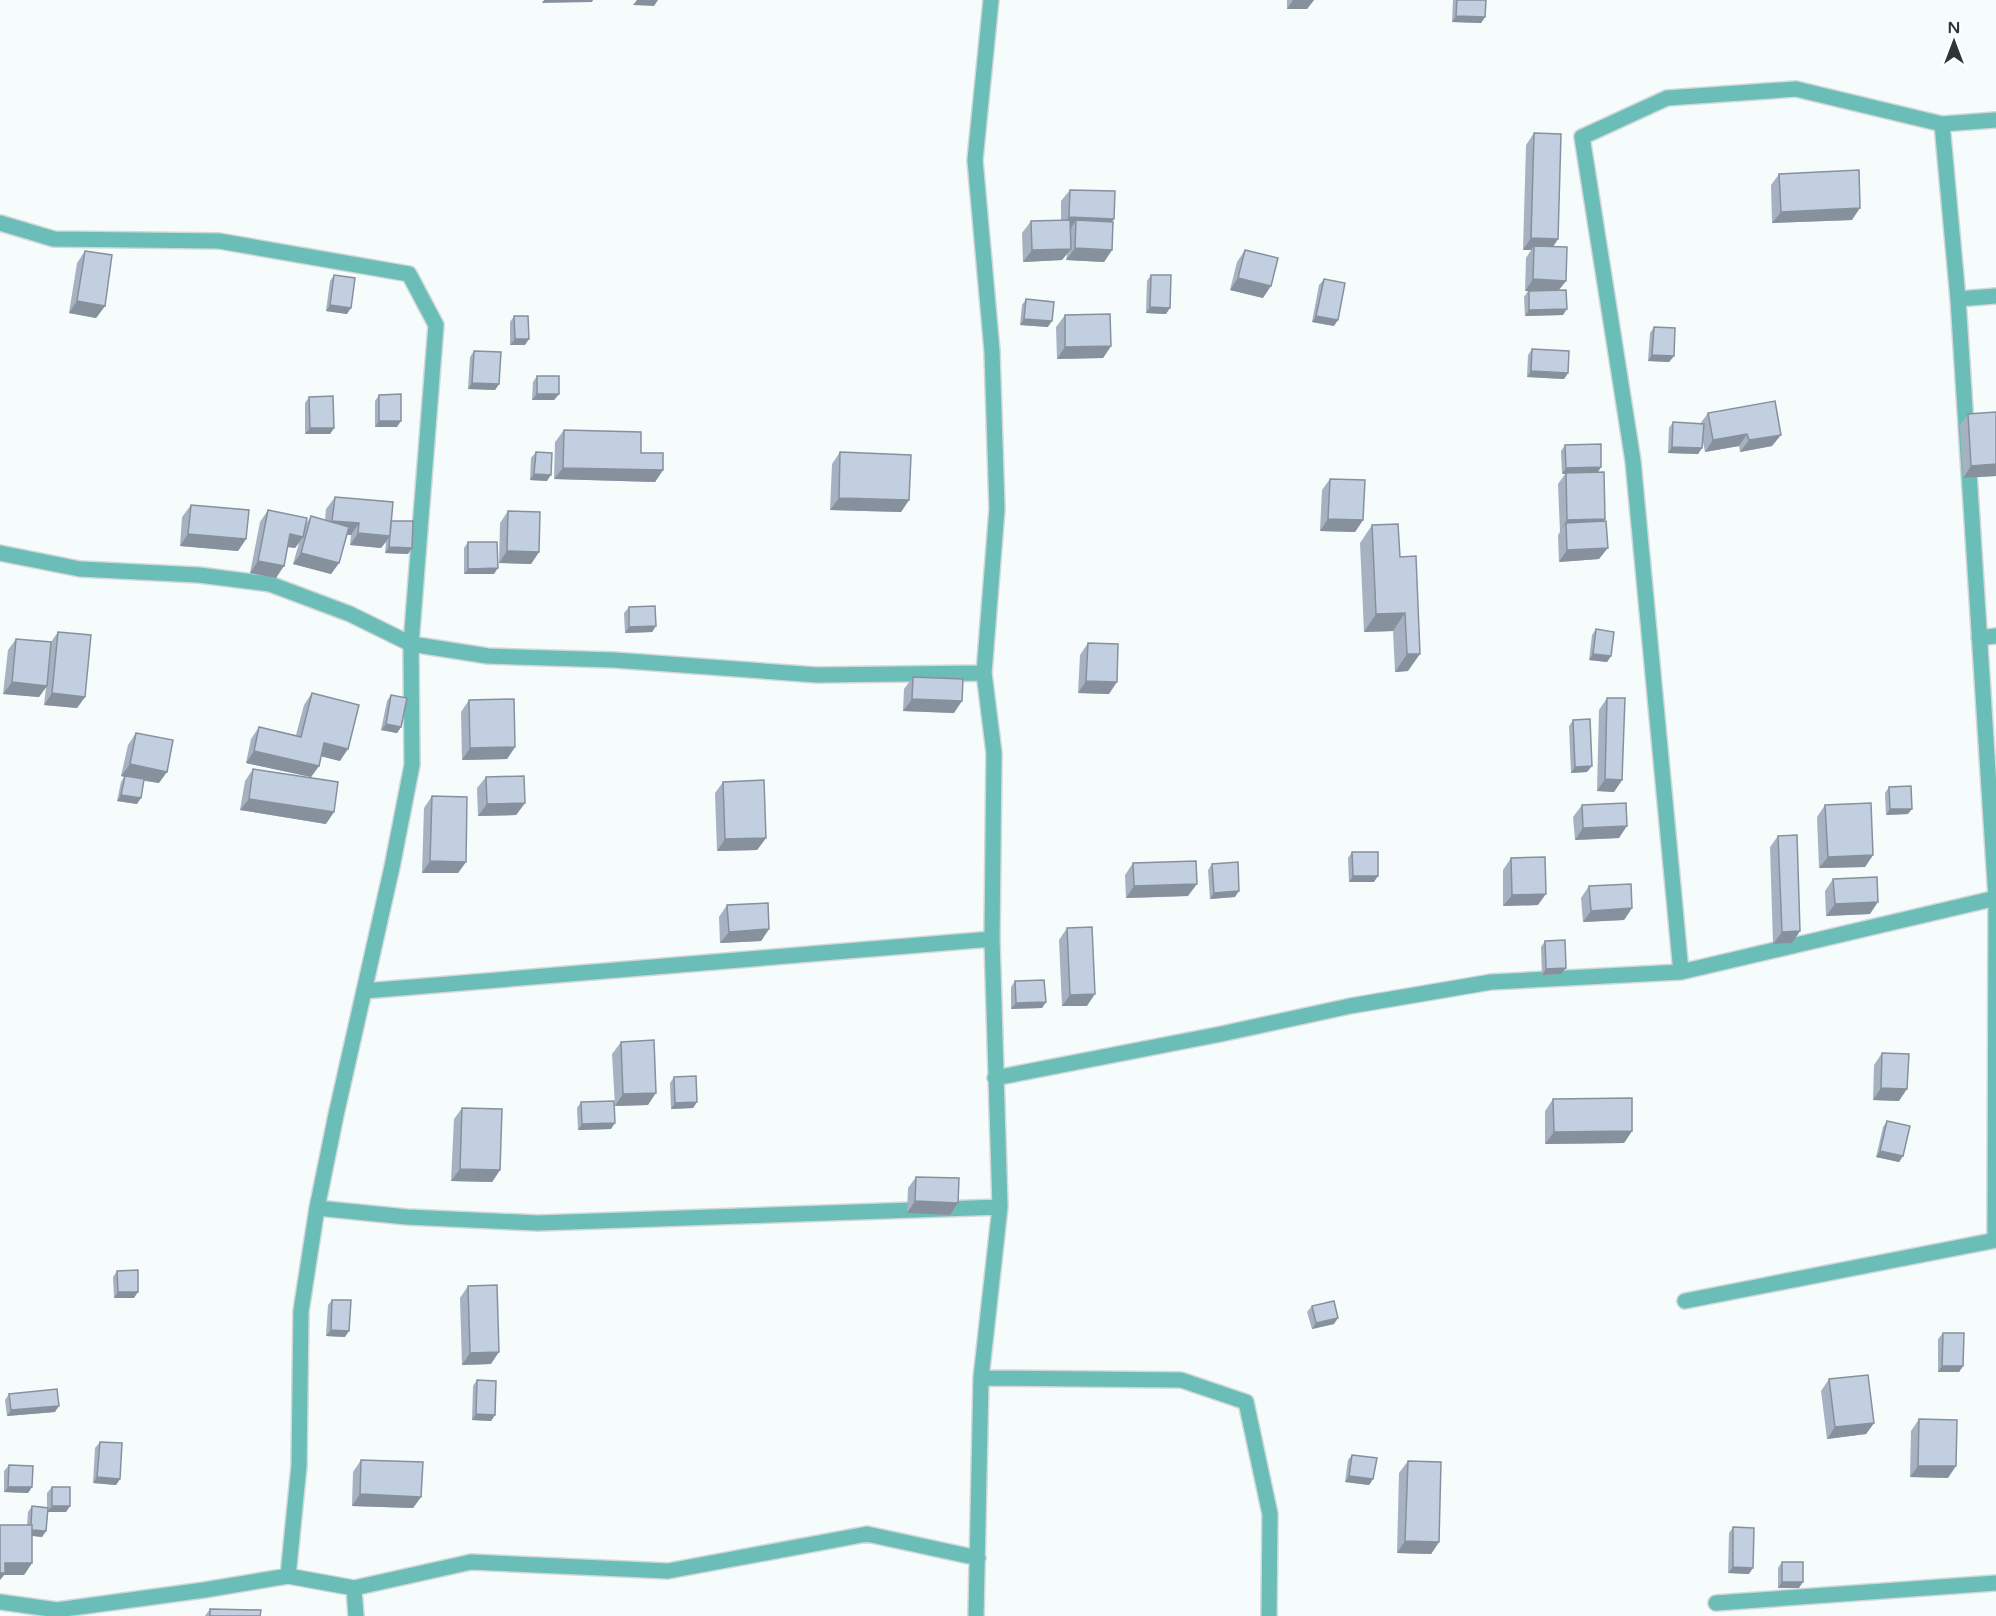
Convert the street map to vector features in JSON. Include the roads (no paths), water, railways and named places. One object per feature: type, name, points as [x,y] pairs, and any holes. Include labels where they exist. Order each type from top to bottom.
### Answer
[{"type":"street","points":[[976,1616],[981,1378],[1000,1207],[992,939],[994,753],[984,673],[997,509],[992,351],[975,160],[991,0]]},
{"type":"street","points":[[1681,972],[1633,461],[1582,137],[1667,98],[1796,89],[1942,124],[1996,120]]},
{"type":"street","points":[[1685,1301],[1996,1240],[1996,898],[1958,299],[1942,124]]},
{"type":"street","points":[[0,223],[54,239],[219,241],[409,274],[436,325],[411,644],[412,765],[392,867],[317,1208],[301,1311],[299,1466],[288,1576]]},
{"type":"street","points":[[1958,299],[1996,296]]},
{"type":"street","points":[[0,553],[80,568],[199,575],[270,584],[350,614],[411,644],[488,656],[614,660],[816,675],[984,673]]},
{"type":"street","points":[[1979,638],[1996,636]]},
{"type":"street","points":[[995,1078],[1350,1006],[1491,982],[1681,972],[1996,898]]},
{"type":"street","points":[[364,991],[992,939]]},
{"type":"street","points":[[317,1208],[407,1217],[538,1223],[1000,1207]]},
{"type":"street","points":[[981,1378],[1181,1380],[1246,1402],[1270,1514],[1269,1616]]},
{"type":"street","points":[[0,1602],[57,1613],[288,1576],[354,1588],[471,1562],[668,1571],[867,1534],[978,1558]]},
{"type":"street","points":[[1716,1603],[1996,1583]]},
{"type":"street","points":[[354,1588],[356,1616]]}]
